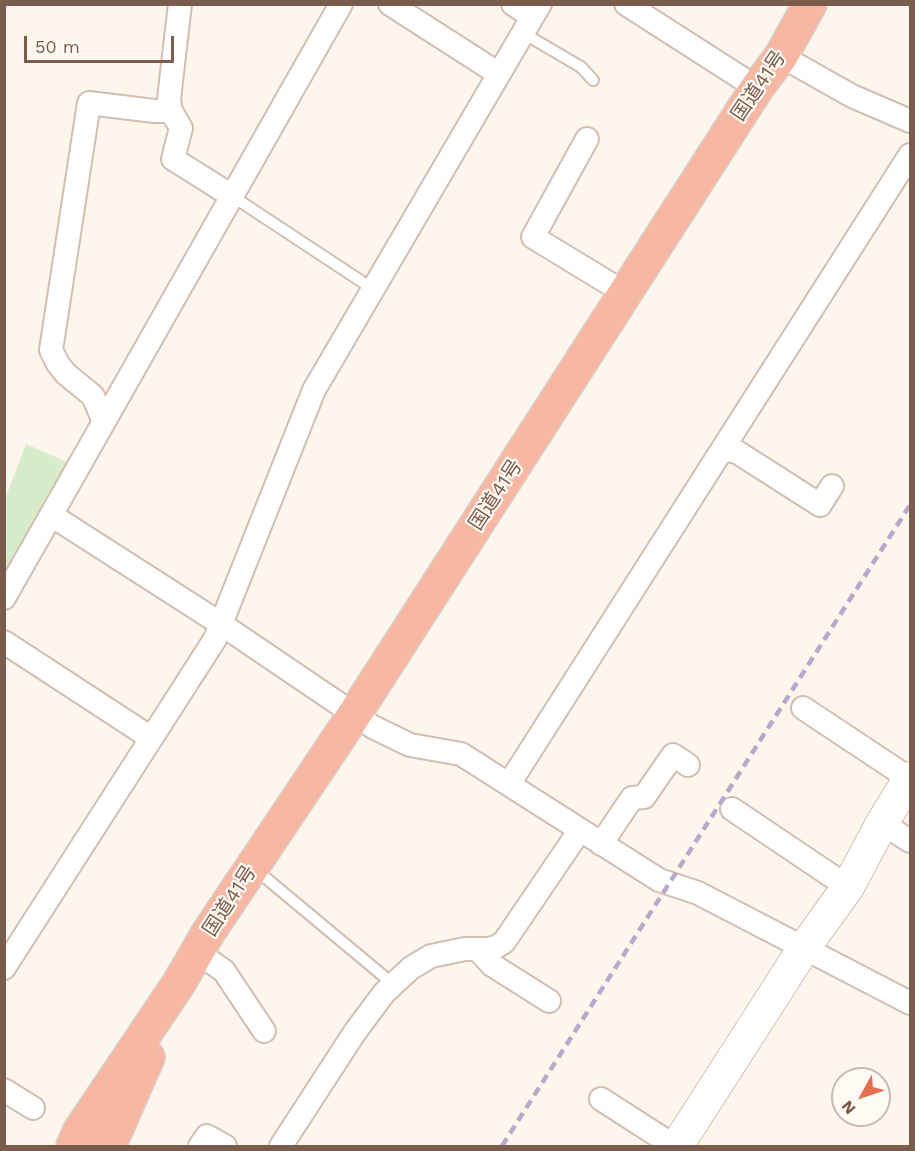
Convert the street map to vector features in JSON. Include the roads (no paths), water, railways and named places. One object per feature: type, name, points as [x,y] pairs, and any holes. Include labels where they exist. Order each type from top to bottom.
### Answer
[{"type":"highway","name":"国道41号","points":[[91,1143],[197,952],[354,714],[757,88],[781,56],[810,4]]},
{"type":"street","points":[[180,4],[169,99],[171,111],[181,128],[173,159],[232,196]]},
{"type":"street","points":[[4,598],[341,4]]},
{"type":"street","points":[[390,4],[499,74]]},
{"type":"street","points":[[4,968],[11,940],[152,738],[215,639],[315,390],[532,18],[513,4]]},
{"type":"street","points":[[634,6],[757,88]]},
{"type":"street","points":[[781,56],[852,96],[910,121]]},
{"type":"street","points":[[104,422],[93,396],[66,374],[51,350],[89,103],[171,111]]},
{"type":"street","points":[[587,139],[533,237],[625,293]]},
{"type":"street","points":[[509,783],[910,155]]},
{"type":"street","points":[[723,449],[737,452],[820,505],[832,486]]},
{"type":"street","points":[[51,515],[221,624],[373,727],[410,745],[461,754],[658,880],[698,893],[910,1003]]},
{"type":"street","points":[[4,642],[152,738]]},
{"type":"street","points":[[601,1099],[676,1146],[804,948],[848,887],[882,823],[910,779],[803,708]]},
{"type":"street","points":[[601,844],[632,798],[644,797],[673,755],[688,765]]},
{"type":"street","points":[[732,809],[848,887]]},
{"type":"street","points":[[882,823],[910,841]]},
{"type":"street","points":[[281,1146],[355,1032],[393,984],[411,968],[431,956],[465,949],[478,950],[496,947],[504,942],[580,830]]},
{"type":"street","points":[[478,950],[492,966],[549,1001]]},
{"type":"street","points":[[197,952],[224,971],[264,1031]]},
{"type":"street","points":[[4,1090],[33,1108]]},
{"type":"street","points":[[200,1146],[207,1136],[225,1146]]},
{"type":"lane","points":[[532,18],[593,80]]},
{"type":"lane","points":[[232,196],[373,289]]},
{"type":"lane","points":[[252,866],[393,984]]},
{"type":"railway","points":[[502,1146],[910,505]]}]
